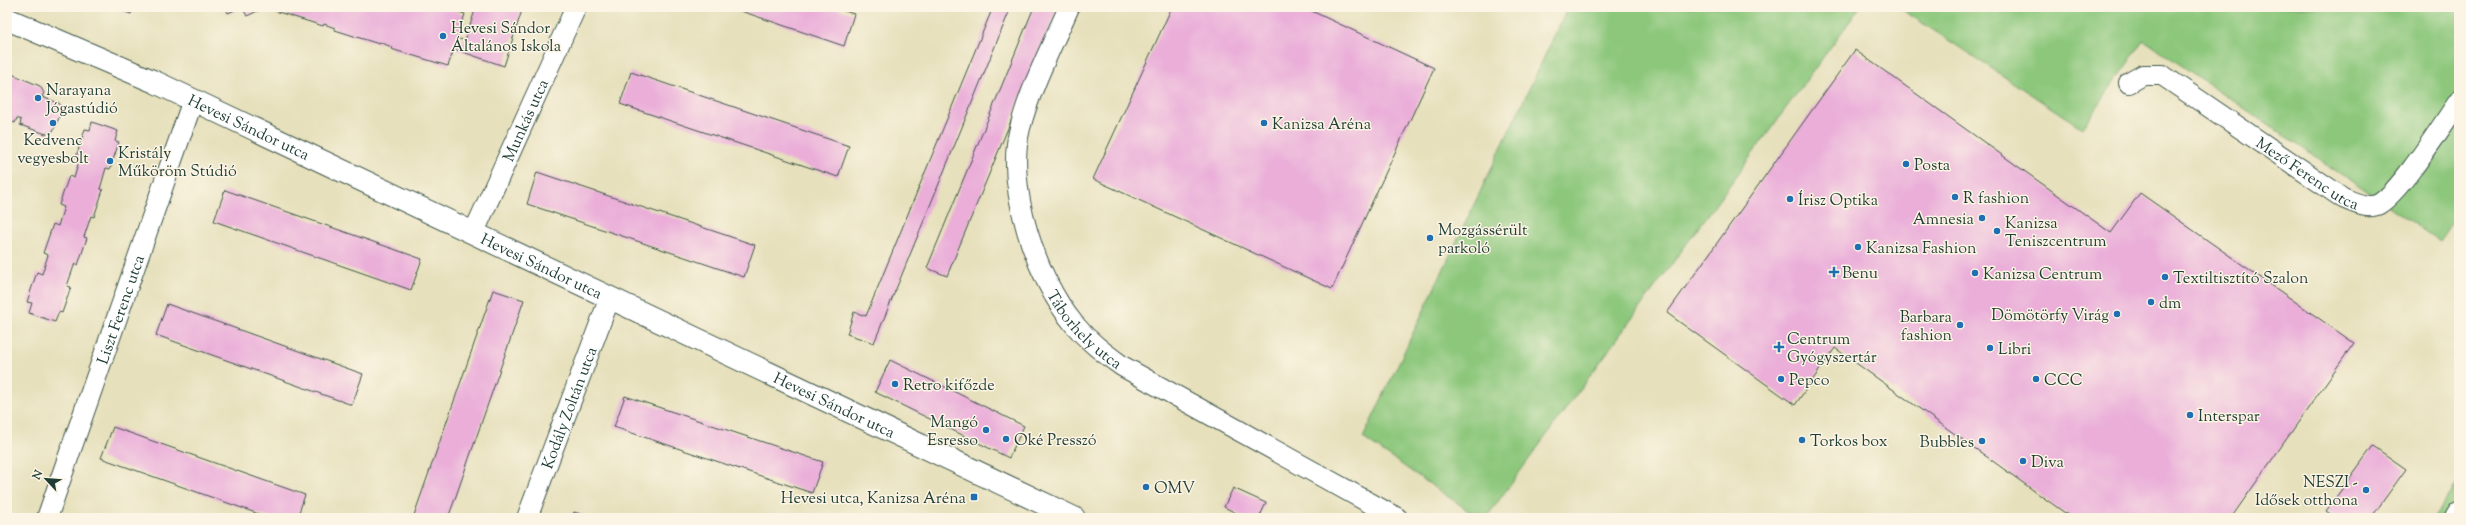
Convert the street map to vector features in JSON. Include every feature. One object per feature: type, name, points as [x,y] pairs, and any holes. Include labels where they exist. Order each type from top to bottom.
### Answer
[{"type":"main road","name":"Hevesi Sándor utca","points":[[7,19],[95,55],[193,100],[1072,517]]},
{"type":"main road","points":[[2456,518],[2459,513]]},
{"type":"street","name":"Munkás utca","points":[[474,232],[576,7]]},
{"type":"street","name":"Táborhely utca","points":[[1069,7],[1028,104],[1020,129],[1017,154],[1018,181],[1022,208],[1045,280],[1057,301],[1074,324],[1097,348],[1122,366],[1389,515]]},
{"type":"street","name":"Mező Ferenc utca","points":[[2129,83],[2143,75],[2162,75],[2343,198],[2370,206],[2378,204],[2400,182],[2459,101]]},
{"type":"street","name":"Liszt Ferenc utca","points":[[47,518],[193,100]]},
{"type":"street","name":"Kodály Zoltán utca","points":[[527,518],[610,297]]},
{"type":"green space","points":[[1568,7],[1860,7],[1486,518],[1479,518],[1363,438]]},
{"type":"green space","points":[[1898,7],[2459,7],[2459,212],[2439,241],[2144,40],[2082,128]]},
{"type":"green space","points":[[2459,481],[2459,518],[2433,518]]},
{"type":"building","points":[[112,7],[134,7],[131,14]]},
{"type":"building","points":[[225,7],[242,7],[228,13]]},
{"type":"building","points":[[242,7],[266,7],[247,16]]},
{"type":"building","name":"Hevesi Sándor Általános Iskola","points":[[276,7],[443,7],[465,14],[457,38],[465,41],[476,7],[523,7],[504,66],[454,49],[448,66],[391,49],[392,47],[379,42],[379,44],[335,30],[335,28],[324,24],[323,26],[275,11]]},
{"type":"building","points":[[729,7],[832,7],[854,14],[844,46]]},
{"type":"building","points":[[993,7],[1011,7],[874,343],[847,334],[854,312],[866,316]]},
{"type":"building","points":[[1034,7],[1058,7],[947,276],[927,268]]},
{"type":"building","name":"Kanizsa Aréna","points":[[1172,7],[1303,7],[1434,68],[1332,289],[1093,179]]},
{"type":"building","name":"Kanizsa Centrum","points":[[1855,50],[2111,233],[2140,193],[2354,343],[2231,518],[2072,518],[1835,348],[1795,405],[1667,313]]},
{"type":"building","points":[[7,72],[40,86],[44,93],[42,97],[59,103],[63,109],[53,131],[46,134],[20,125],[21,120],[17,118],[15,123],[7,120]]},
{"type":"building","points":[[631,72],[849,146],[838,177],[620,104]]},
{"type":"building","points":[[92,122],[118,131],[115,141],[119,142],[110,169],[106,168],[100,189],[103,190],[94,217],[91,216],[84,237],[87,238],[78,265],[75,263],[67,286],[71,287],[62,313],[59,312],[55,322],[29,313],[32,303],[27,302],[37,272],[42,274],[48,255],[43,253],[53,224],[58,226],[64,207],[59,205],[69,176],[74,178],[80,158],[76,157],[85,129],[90,130]]},
{"type":"building","points":[[537,172],[755,245],[744,277],[527,204]]},
{"type":"building","points":[[225,190],[422,259],[411,290],[214,221]]},
{"type":"building","points":[[493,290],[524,300],[456,496],[448,518],[413,518]]},
{"type":"building","points":[[167,304],[363,374],[352,405],[156,335]]},
{"type":"building","points":[[890,360],[1024,426],[1009,458],[875,392]]},
{"type":"building","points":[[625,396],[823,462],[812,493],[614,427]]},
{"type":"building","points":[[113,427],[305,495],[297,518],[270,518],[101,458]]},
{"type":"building","name":"NESZI - Idősek otthona","points":[[2373,446],[2406,469],[2371,518],[2332,518],[2333,516],[2326,511]]},
{"type":"building","points":[[1233,488],[1266,503],[1259,518],[1246,518],[1224,507]]},
{"type":"building","points":[[574,512],[592,518],[571,518]]},
{"type":"place","name":"Hevesi Sándor Általános Iskola","points":[[443,36]]},
{"type":"place","name":"Narayana Jógastúdió","points":[[38,98]]},
{"type":"place","name":"Kedvenc vegyesbolt","points":[[53,123]]},
{"type":"place","name":"Kanizsa Aréna","points":[[1264,123]]},
{"type":"place","name":"Kristály Műköröm Stúdió","points":[[110,161]]},
{"type":"place","name":"Posta","points":[[1906,164]]},
{"type":"place","name":"R fashion","points":[[1955,197]]},
{"type":"place","name":"Írisz Optika","points":[[1790,199]]},
{"type":"place","name":"Amnesia","points":[[1982,218]]},
{"type":"place","name":"Kanizsa Teniszcentrum","points":[[1997,231]]},
{"type":"place","name":"Mozgássérült parkoló","points":[[1430,238]]},
{"type":"place","name":"Kanizsa Fashion","points":[[1858,247]]},
{"type":"place","name":"Benu","points":[[1834,272]]},
{"type":"place","name":"Kanizsa Centrum","points":[[1975,273]]},
{"type":"place","name":"Textiltisztító Szalon","points":[[2165,277]]},
{"type":"place","name":"dm","points":[[2151,302]]},
{"type":"place","name":"Dömötörfy Virág","points":[[2117,314]]},
{"type":"place","name":"Barbara fashion","points":[[1960,325]]},
{"type":"place","name":"Centrum Gyógyszertár","points":[[1779,347]]},
{"type":"place","name":"Libri","points":[[1990,348]]},
{"type":"place","name":"Pepco","points":[[1781,379]]},
{"type":"place","name":"CCC","points":[[2036,379]]},
{"type":"place","name":"Retro kifőzde","points":[[895,384]]},
{"type":"place","name":"Interspar","points":[[2190,415]]},
{"type":"place","name":"Mangó Esresso","points":[[986,430]]},
{"type":"place","name":"Oké Presszó","points":[[1006,439]]},
{"type":"place","name":"Torkos box","points":[[1802,440]]},
{"type":"place","name":"Bubbles","points":[[1982,441]]},
{"type":"place","name":"Diva","points":[[2023,461]]},
{"type":"place","name":"OMV","points":[[1146,487]]},
{"type":"place","name":"NESZI - Idősek otthona","points":[[2366,490]]},
{"type":"place","name":"Hevesi utca, Kanizsa Aréna","points":[[974,497]]}]
